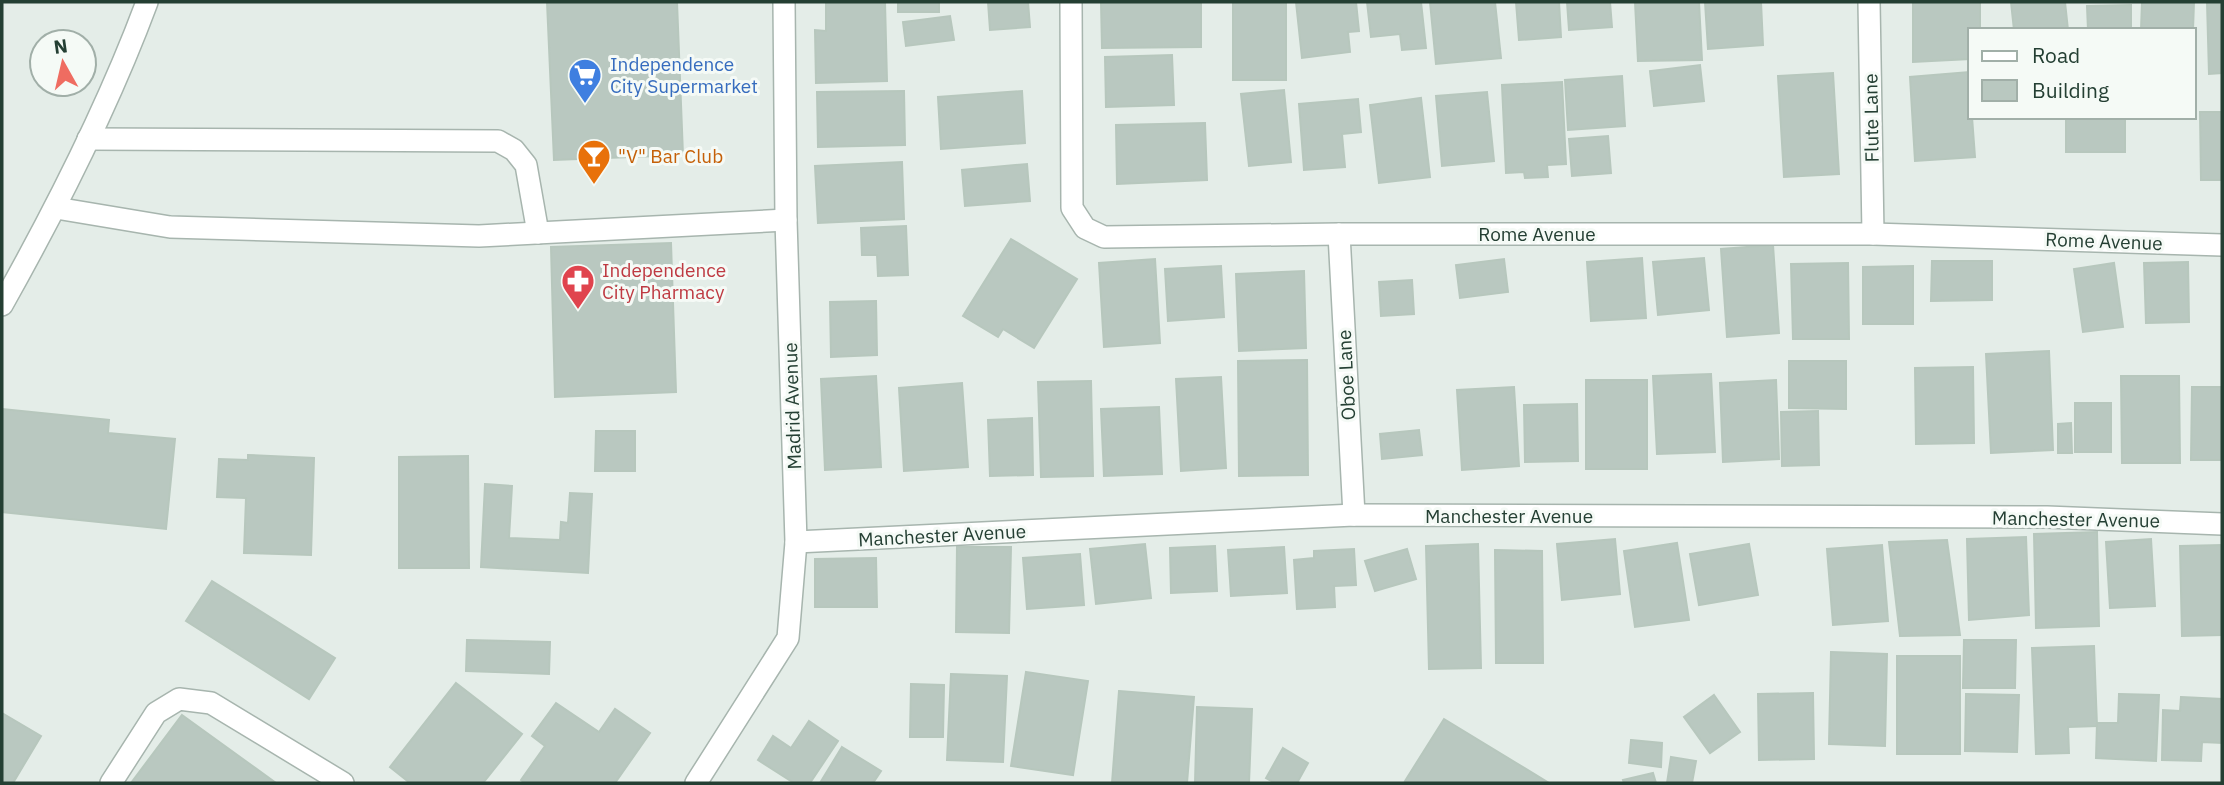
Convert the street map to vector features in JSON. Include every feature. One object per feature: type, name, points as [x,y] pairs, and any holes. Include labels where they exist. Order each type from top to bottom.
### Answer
[{"type":"street","points":[[2,305],[56,208],[130,49],[147,2]]},
{"type":"street","name":"Madrid Avenue","points":[[696,783],[788,638],[796,542],[786,220],[784,2]]},
{"type":"street","name":"Rome Avenue","points":[[1071,2],[1072,208],[1085,228],[1104,237],[1873,234],[2222,245]]},
{"type":"street","name":"Flute Lane","points":[[1869,2],[1873,234]]},
{"type":"street","points":[[88,139],[498,141],[514,150],[526,164],[538,233]]},
{"type":"street","points":[[56,208],[170,227],[480,236],[786,220]]},
{"type":"street","name":"Oboe Lane","points":[[1339,234],[1354,515]]},
{"type":"street","name":"Manchester Avenue","points":[[796,542],[1354,515],[2047,517],[2222,524]]},
{"type":"street","points":[[111,783],[156,713],[178,699],[211,703],[343,783]]},
{"type":"building","points":[[547,2],[677,2],[683,155],[554,160]]},
{"type":"building","points":[[826,2],[885,2],[887,81],[816,83],[815,30],[826,31]]},
{"type":"building","points":[[898,2],[939,2],[939,12],[898,12]]},
{"type":"building","points":[[988,2],[1028,2],[1030,27],[990,30]]},
{"type":"building","points":[[1101,2],[1201,2],[1201,47],[1102,48]]},
{"type":"building","points":[[1233,2],[1286,2],[1286,80],[1233,80]]},
{"type":"building","points":[[1296,2],[1356,2],[1359,31],[1348,32],[1350,52],[1302,58]]},
{"type":"building","points":[[1367,2],[1421,2],[1426,48],[1402,50],[1400,34],[1371,37]]},
{"type":"building","points":[[1430,2],[1495,2],[1501,58],[1436,64]]},
{"type":"building","points":[[1516,2],[1559,2],[1561,37],[1519,40]]},
{"type":"building","points":[[1567,2],[1610,2],[1612,27],[1569,30]]},
{"type":"building","points":[[1635,2],[1699,2],[1702,60],[1638,61]]},
{"type":"building","points":[[1705,2],[1761,2],[1763,45],[1708,49]]},
{"type":"building","points":[[1913,2],[1980,2],[1980,28],[1968,28],[1968,59],[1913,62]]},
{"type":"building","points":[[2011,2],[2065,2],[2068,28],[2014,28]]},
{"type":"building","points":[[2142,2],[2194,2],[2193,28],[2141,28]]},
{"type":"building","points":[[2207,2],[2222,2],[2222,73],[2209,74]]},
{"type":"building","points":[[2131,5],[2131,28],[2088,28],[2087,6]]},
{"type":"building","points":[[950,16],[954,40],[906,46],[903,22]]},
{"type":"building","points":[[1172,55],[1174,105],[1106,107],[1105,57]]},
{"type":"building","points":[[1700,65],[1704,101],[1654,106],[1650,71]]},
{"type":"building","points":[[1968,72],[1968,119],[1972,119],[1975,157],[1915,161],[1910,77]]},
{"type":"building","points":[[1833,73],[1839,174],[1784,177],[1778,76]]},
{"type":"building","points":[[1622,76],[1625,126],[1568,130],[1565,80]]},
{"type":"building","points":[[1562,82],[1566,164],[1547,165],[1548,177],[1525,178],[1524,172],[1506,173],[1502,85]]},
{"type":"building","points":[[1284,90],[1291,162],[1249,166],[1241,94]]},
{"type":"building","points":[[904,91],[905,145],[818,147],[817,92]]},
{"type":"building","points":[[1022,91],[1025,143],[941,149],[938,97]]},
{"type":"building","points":[[1487,92],[1494,161],[1442,166],[1436,96]]},
{"type":"building","points":[[1421,98],[1430,177],[1379,183],[1370,105]]},
{"type":"building","points":[[1358,99],[1361,132],[1342,134],[1345,167],[1304,170],[1299,104]]},
{"type":"building","points":[[2200,112],[2222,112],[2222,180],[2201,180]]},
{"type":"building","points":[[2066,119],[2125,119],[2125,152],[2066,152]]},
{"type":"building","points":[[1205,123],[1207,180],[1117,184],[1116,125]]},
{"type":"building","points":[[1608,136],[1611,173],[1572,176],[1569,139]]},
{"type":"building","points":[[902,162],[904,219],[818,223],[815,166]]},
{"type":"building","points":[[1027,164],[1030,201],[965,206],[962,170]]},
{"type":"building","points":[[906,226],[908,275],[878,276],[877,255],[862,255],[861,228]]},
{"type":"building","points":[[1011,239],[1077,279],[1034,348],[1003,329],[998,337],[963,316]]},
{"type":"building","points":[[671,243],[676,392],[555,397],[551,247]]},
{"type":"building","points":[[1773,245],[1779,333],[1727,337],[1721,249]]},
{"type":"building","points":[[1642,258],[1646,318],[1591,321],[1587,262]]},
{"type":"building","points":[[1704,258],[1709,310],[1658,315],[1653,262]]},
{"type":"building","points":[[1155,259],[1160,343],[1104,347],[1099,263]]},
{"type":"building","points":[[1504,259],[1508,292],[1460,298],[1456,265]]},
{"type":"building","points":[[1932,261],[1992,261],[1992,300],[1931,301]]},
{"type":"building","points":[[2188,262],[2189,322],[2146,323],[2144,263]]},
{"type":"building","points":[[1848,263],[1849,339],[1793,339],[1791,264]]},
{"type":"building","points":[[2114,263],[2123,327],[2083,332],[2074,269]]},
{"type":"building","points":[[1221,266],[1224,317],[1168,321],[1165,269]]},
{"type":"building","points":[[1913,266],[1913,324],[1863,324],[1863,267]]},
{"type":"building","points":[[1304,271],[1306,348],[1239,351],[1236,274]]},
{"type":"building","points":[[1412,280],[1414,314],[1381,316],[1379,282]]},
{"type":"building","points":[[876,301],[877,355],[831,357],[830,302]]},
{"type":"building","points":[[2049,351],[2053,450],[1991,453],[1986,354]]},
{"type":"building","points":[[1307,360],[1308,475],[1239,476],[1238,361]]},
{"type":"building","points":[[1789,361],[1846,361],[1846,409],[1789,408]]},
{"type":"building","points":[[1973,367],[1974,443],[1916,444],[1915,368]]},
{"type":"building","points":[[1711,374],[1715,452],[1657,454],[1653,376]]},
{"type":"building","points":[[876,376],[881,467],[825,470],[821,379]]},
{"type":"building","points":[[2121,376],[2179,376],[2180,463],[2122,463]]},
{"type":"building","points":[[1221,377],[1226,468],[1181,471],[1176,379]]},
{"type":"building","points":[[1586,380],[1647,380],[1647,469],[1586,469]]},
{"type":"building","points":[[1776,380],[1779,459],[1723,462],[1720,383]]},
{"type":"building","points":[[1091,381],[1093,476],[1041,477],[1038,382]]},
{"type":"building","points":[[962,383],[968,467],[904,471],[899,388]]},
{"type":"building","points":[[1514,387],[1519,466],[1462,470],[1457,390]]},
{"type":"building","points":[[2192,387],[2222,387],[2222,460],[2191,460]]},
{"type":"building","points":[[2075,403],[2111,403],[2111,452],[2075,452]]},
{"type":"building","points":[[1577,404],[1578,461],[1525,462],[1524,405]]},
{"type":"building","points":[[1159,407],[1162,474],[1104,476],[1101,409]]},
{"type":"building","points":[[2,409],[109,420],[108,433],[175,439],[166,529],[2,512]]},
{"type":"building","points":[[1818,411],[1819,465],[1782,466],[1781,412]]},
{"type":"building","points":[[1032,418],[1033,475],[990,476],[988,420]]},
{"type":"building","points":[[2071,423],[2072,453],[2058,453],[2058,424]]},
{"type":"building","points":[[1419,430],[1422,455],[1382,459],[1380,434]]},
{"type":"building","points":[[596,431],[635,431],[635,471],[595,471]]},
{"type":"building","points":[[248,455],[314,458],[311,555],[244,553],[246,498],[217,497],[219,459],[248,460]]},
{"type":"building","points":[[468,456],[469,568],[399,568],[399,457]]},
{"type":"building","points":[[485,484],[512,486],[509,538],[560,540],[561,522],[568,523],[570,493],[592,494],[588,573],[481,567]]},
{"type":"building","points":[[2097,532],[2099,626],[2036,628],[2034,534]]},
{"type":"building","points":[[2026,537],[2029,615],[1969,620],[1967,539]]},
{"type":"building","points":[[1615,539],[1620,594],[1562,600],[1557,544]]},
{"type":"building","points":[[2151,539],[2155,606],[2110,608],[2106,542]]},
{"type":"building","points":[[1947,540],[1960,635],[1900,636],[1889,542]]},
{"type":"building","points":[[1677,543],[1689,620],[1635,627],[1624,551]]},
{"type":"building","points":[[1145,544],[1151,598],[1096,604],[1090,549]]},
{"type":"building","points":[[1478,544],[1481,668],[1429,669],[1426,546]]},
{"type":"building","points":[[1749,544],[1758,595],[1699,605],[1690,554]]},
{"type":"building","points":[[1882,545],[1888,621],[1833,625],[1827,549]]},
{"type":"building","points":[[2222,545],[2222,635],[2182,636],[2180,546]]},
{"type":"building","points":[[1215,546],[1217,591],[1171,593],[1170,548]]},
{"type":"building","points":[[957,547],[1011,547],[1009,633],[956,632]]},
{"type":"building","points":[[1284,547],[1287,593],[1231,596],[1228,550]]},
{"type":"building","points":[[1354,549],[1356,585],[1334,586],[1335,607],[1297,609],[1294,560],[1314,558],[1314,551]]},
{"type":"building","points":[[1407,549],[1416,579],[1375,591],[1365,561]]},
{"type":"building","points":[[1495,550],[1542,551],[1543,663],[1496,663]]},
{"type":"building","points":[[1080,554],[1084,605],[1027,609],[1023,558]]},
{"type":"building","points":[[876,558],[877,607],[815,607],[815,559]]},
{"type":"building","points":[[212,581],[335,658],[309,699],[186,621]]},
{"type":"building","points":[[467,640],[550,642],[549,674],[466,671]]},
{"type":"building","points":[[1964,640],[2016,640],[2015,688],[1963,688]]},
{"type":"building","points":[[2094,646],[2097,726],[2068,727],[2069,753],[2036,754],[2032,648]]},
{"type":"building","points":[[1831,652],[1887,654],[1885,746],[1829,744]]},
{"type":"building","points":[[1897,656],[1960,656],[1960,754],[1897,754]]},
{"type":"building","points":[[1026,672],[1088,681],[1073,775],[1011,766]]},
{"type":"building","points":[[951,674],[1007,676],[1003,762],[947,760]]},
{"type":"building","points":[[456,683],[522,734],[483,783],[410,783],[390,767]]},
{"type":"building","points":[[911,684],[944,685],[943,737],[910,737]]},
{"type":"building","points":[[1119,691],[1194,697],[1187,783],[1112,783]]},
{"type":"building","points":[[1813,693],[1814,759],[1759,760],[1758,694]]},
{"type":"building","points":[[1966,694],[2019,695],[2017,752],[1965,751]]},
{"type":"building","points":[[2119,694],[2159,695],[2156,761],[2096,758],[2097,723],[2118,723]]},
{"type":"building","points":[[1714,695],[1740,732],[1710,753],[1684,717]]},
{"type":"building","points":[[2181,697],[2222,699],[2222,743],[2202,742],[2201,761],[2162,760],[2163,710],[2180,711]]},
{"type":"building","points":[[556,703],[599,732],[615,709],[650,733],[615,783],[525,783],[521,780],[545,746],[532,736]]},
{"type":"building","points":[[1197,707],[1252,709],[1249,783],[1195,783]]},
{"type":"building","points":[[2,713],[41,736],[13,783],[2,783]]},
{"type":"building","points":[[182,715],[276,783],[131,783]]},
{"type":"building","points":[[1444,719],[1549,783],[1405,781]]},
{"type":"building","points":[[809,721],[838,741],[810,783],[794,783],[758,760],[773,736],[791,748]]},
{"type":"building","points":[[1631,740],[1662,743],[1661,767],[1629,763]]},
{"type":"building","points":[[842,747],[881,771],[873,783],[820,783]]},
{"type":"building","points":[[1283,748],[1308,763],[1297,783],[1275,783],[1266,778]]},
{"type":"building","points":[[1671,757],[1696,761],[1692,783],[1667,783]]},
{"type":"building","points":[[1653,773],[1656,783],[1624,783],[1623,780]]},
{"type":"place","name":"Independence City Supermarket","points":[[585,105]]},
{"type":"place","name":"\"V\" Bar Club","points":[[594,186]]},
{"type":"place","name":"Independence City Pharmacy","points":[[578,311]]}]
